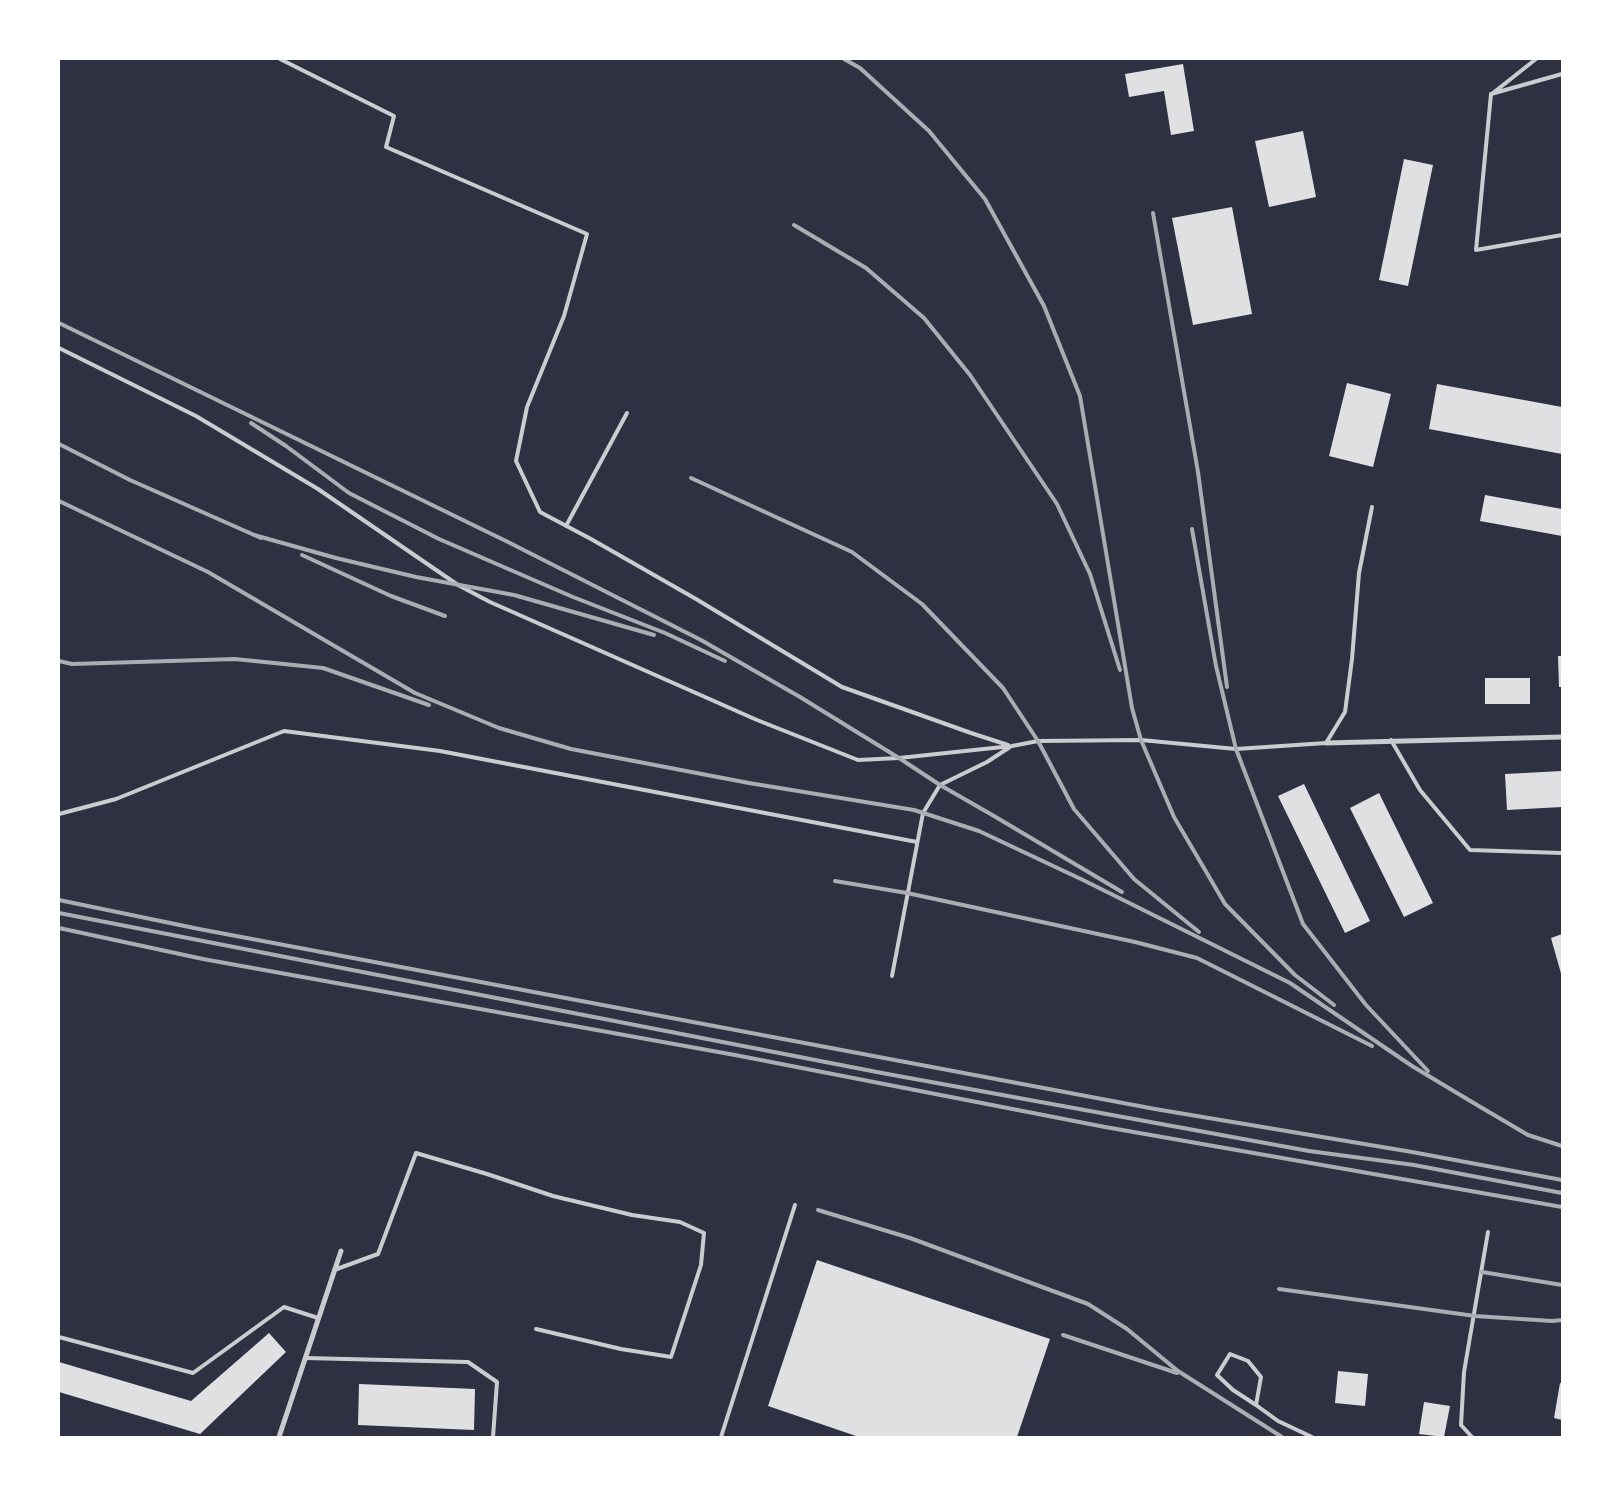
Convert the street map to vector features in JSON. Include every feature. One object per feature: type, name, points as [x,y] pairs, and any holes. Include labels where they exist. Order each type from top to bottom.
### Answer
[{"type":"street","points":[[1326,743],[1562,736]]},
{"type":"street","points":[[279,1437],[341,1251]]},
{"type":"lane","points":[[280,59],[394,116],[386,147],[587,234],[564,316],[527,407],[516,461],[540,512],[696,599],[842,687],[971,734],[1012,746]]},
{"type":"lane","points":[[1536,59],[1491,94],[1476,250],[1562,235]]},
{"type":"lane","points":[[1491,94],[1562,74]]},
{"type":"lane","points":[[59,348],[196,416],[318,489],[458,584],[490,602],[757,720],[858,760],[899,758],[1012,746],[1038,741],[1141,740],[1236,749],[1326,743],[1345,712],[1352,659],[1359,573],[1372,507]]},
{"type":"lane","points":[[566,526],[627,413]]},
{"type":"lane","points":[[59,814],[116,799],[284,731],[440,751],[917,842]]},
{"type":"lane","points":[[1391,740],[1420,790],[1470,850],[1562,853]]},
{"type":"lane","points":[[892,976],[923,812],[940,785],[987,762],[1012,746]]},
{"type":"lane","points":[[334,1270],[378,1254],[416,1153],[553,1196],[632,1215],[680,1222],[704,1233],[701,1265],[670,1357],[621,1349],[536,1329]]},
{"type":"lane","points":[[721,1437],[795,1205]]},
{"type":"lane","points":[[1472,1437],[1461,1425],[1464,1372],[1488,1232]]},
{"type":"lane","points":[[59,1337],[193,1374],[284,1307],[318,1318]]},
{"type":"lane","points":[[1256,1405],[1261,1377],[1248,1361],[1230,1354],[1217,1375],[1233,1390],[1278,1421],[1312,1437]]},
{"type":"lane","points":[[305,1358],[468,1362],[497,1382],[493,1437]]},
{"type":"building","points":[[1183,64],[1194,131],[1171,135],[1164,91],[1129,97],[1125,74]]},
{"type":"building","points":[[1303,131],[1316,197],[1269,207],[1255,141]]},
{"type":"building","points":[[1404,159],[1433,165],[1408,286],[1379,280]]},
{"type":"building","points":[[1232,207],[1252,314],[1193,325],[1172,218]]},
{"type":"building","points":[[1347,383],[1391,394],[1373,467],[1329,456]]},
{"type":"building","points":[[1437,384],[1562,407],[1562,454],[1429,429]]},
{"type":"building","points":[[1485,495],[1562,509],[1562,536],[1480,521]]},
{"type":"building","points":[[1558,656],[1562,656],[1562,687],[1559,687]]},
{"type":"building","points":[[1485,678],[1530,678],[1530,704],[1485,704]]},
{"type":"building","points":[[1562,771],[1562,807],[1507,810],[1505,774]]},
{"type":"building","points":[[1304,784],[1370,921],[1345,933],[1278,796]]},
{"type":"building","points":[[1379,793],[1433,903],[1404,917],[1350,808]]},
{"type":"building","points":[[1562,934],[1562,977],[1551,938]]},
{"type":"building","points":[[817,1260],[1050,1339],[1017,1437],[859,1437],[768,1406]]},
{"type":"building","points":[[269,1333],[286,1352],[200,1434],[59,1392],[59,1362],[191,1401]]},
{"type":"building","points":[[1338,1371],[1368,1374],[1365,1406],[1335,1403]]},
{"type":"building","points":[[1560,1383],[1562,1383],[1562,1420],[1554,1418]]},
{"type":"building","points":[[359,1384],[475,1389],[474,1430],[358,1425]]},
{"type":"building","points":[[1424,1402],[1450,1406],[1444,1437],[1419,1434]]},
{"type":"railway","points":[[844,59],[860,68],[929,131],[985,199],[1044,306],[1080,396],[1132,708],[1141,740],[1174,817],[1225,904],[1295,975],[1334,1005]]},
{"type":"railway","points":[[1153,213],[1198,472],[1227,687]]},
{"type":"railway","points":[[794,225],[866,268],[924,318],[970,375],[1057,504],[1090,574],[1120,670]]},
{"type":"railway","points":[[59,323],[508,542],[701,640],[800,697],[940,785],[1122,892]]},
{"type":"railway","points":[[251,423],[286,446],[349,493],[439,539],[573,597],[665,633],[725,661]]},
{"type":"railway","points":[[59,444],[130,480],[261,538]]},
{"type":"railway","points":[[691,478],[852,552],[922,604],[1003,688],[1038,741],[1074,809],[1134,879],[1199,932]]},
{"type":"railway","points":[[59,501],[208,572],[415,693],[499,728],[571,749],[749,783],[914,810],[979,831],[1083,880],[1290,983],[1412,1066],[1472,1102],[1528,1135],[1562,1146]]},
{"type":"railway","points":[[1192,529],[1216,666],[1236,749],[1303,924],[1366,1005],[1428,1071]]},
{"type":"railway","points":[[254,535],[336,558],[416,577],[514,595],[654,635]]},
{"type":"railway","points":[[302,555],[391,596],[445,616]]},
{"type":"railway","points":[[59,661],[72,664],[235,659],[323,668],[429,705]]},
{"type":"railway","points":[[835,881],[907,893],[1135,942],[1197,958],[1372,1046]]},
{"type":"railway","points":[[59,900],[199,929],[1155,1109],[1412,1152],[1562,1180]]},
{"type":"railway","points":[[59,913],[882,1073],[1309,1151],[1414,1165],[1562,1193]]},
{"type":"railway","points":[[59,928],[203,959],[735,1055],[1105,1127],[1562,1207]]},
{"type":"railway","points":[[818,1210],[910,1238],[1088,1304],[1127,1329],[1178,1371],[1282,1437]]},
{"type":"railway","points":[[1482,1272],[1562,1285]]},
{"type":"railway","points":[[1279,1289],[1475,1316],[1562,1320]]},
{"type":"railway","points":[[1063,1335],[1177,1373]]}]
